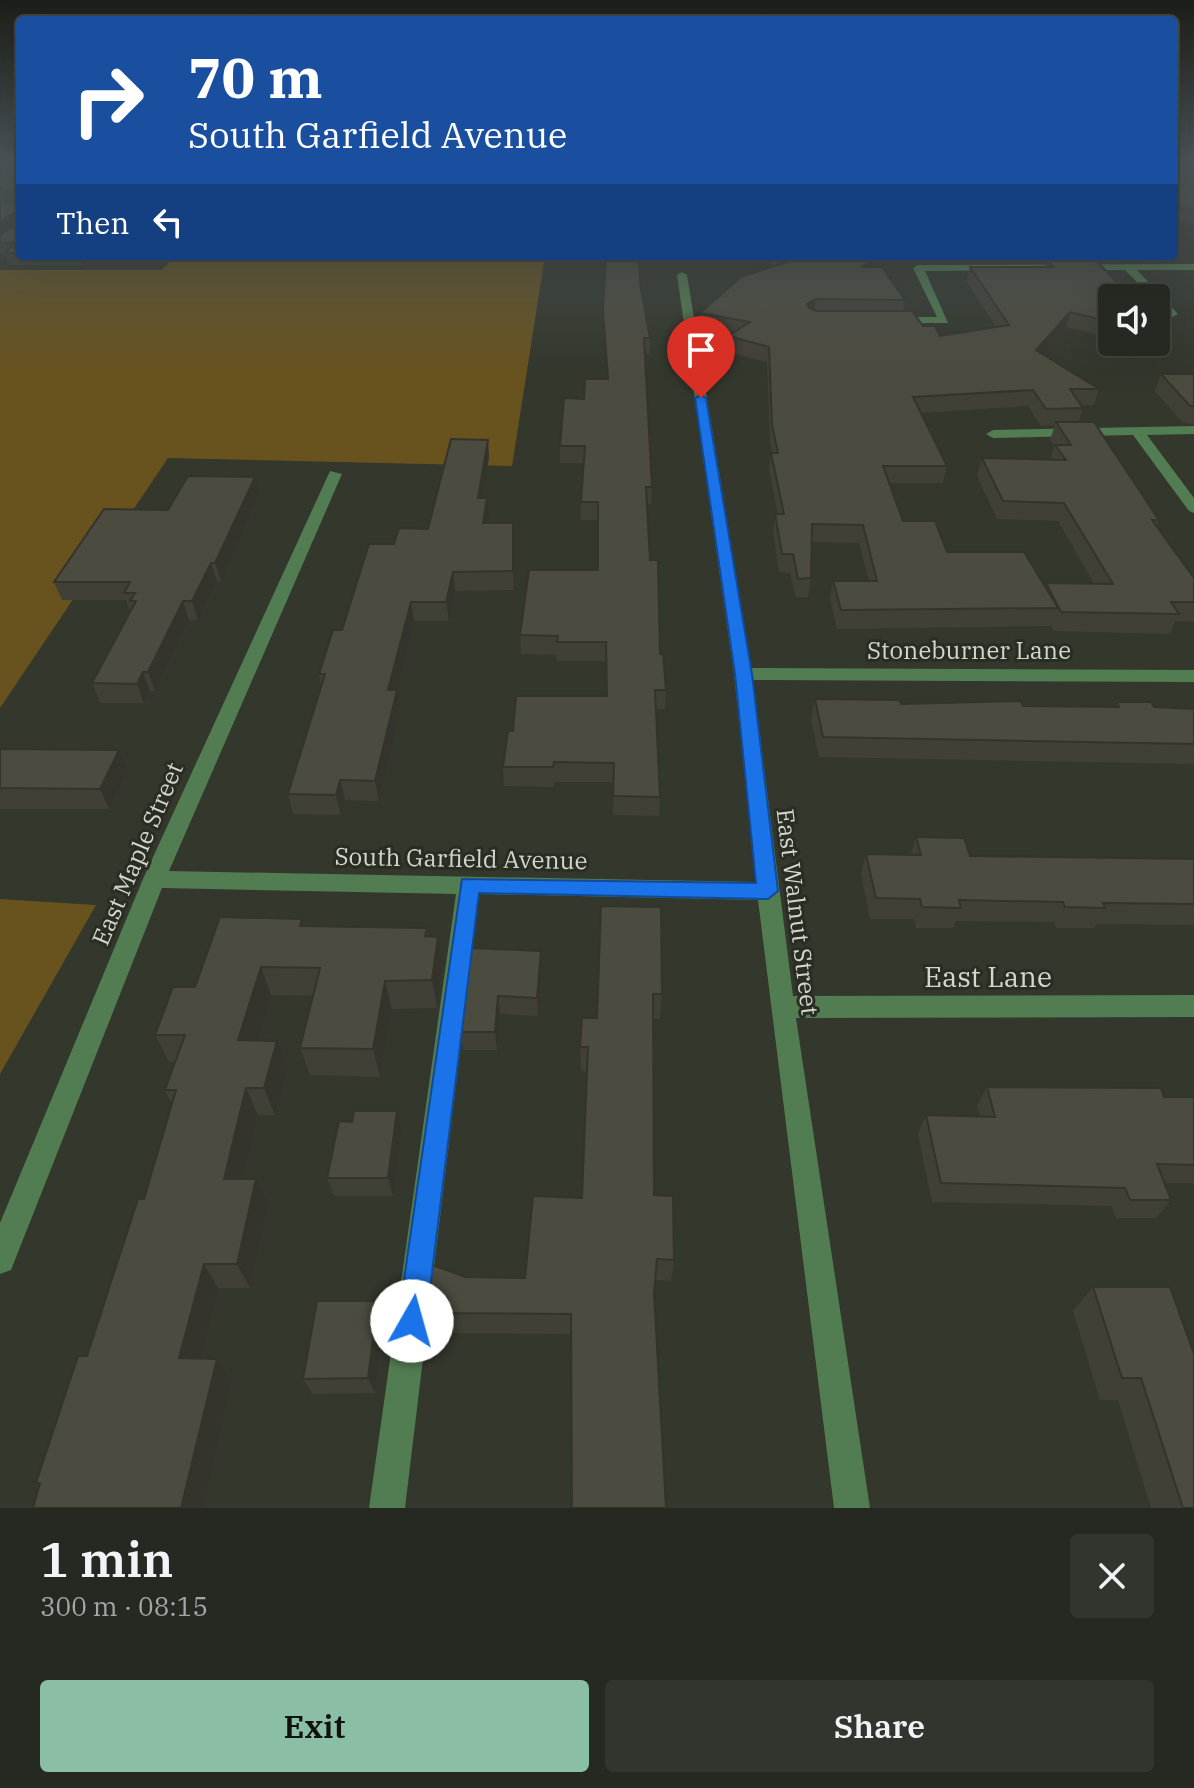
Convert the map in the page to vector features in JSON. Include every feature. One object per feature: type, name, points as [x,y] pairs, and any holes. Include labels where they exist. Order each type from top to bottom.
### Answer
[{"type":"street","points":[[985,260],[990,266]]},
{"type":"street","points":[[1147,260],[1155,267]]},
{"type":"street","points":[[1128,267],[1172,314]]},
{"type":"street","points":[[886,320],[944,321],[918,268],[1194,267]]},
{"type":"street","name":"East Walnut Street","points":[[682,275],[743,674],[782,1007],[852,1508]]},
{"type":"street","points":[[1136,430],[1194,508]]},
{"type":"street","points":[[993,434],[1194,430]]},
{"type":"street","name":"East Maple Street","points":[[0,1259],[154,879],[335,474]]},
{"type":"street","name":"Stoneburner Lane","points":[[743,674],[1194,676]]},
{"type":"street","name":"South Garfield Avenue","points":[[154,879],[768,891]]},
{"type":"street","points":[[387,1508],[469,885]]},
{"type":"street","name":"East Lane","points":[[782,1007],[1194,1006]]},
{"type":"shaded area","points":[[171,260],[544,260],[512,466],[168,458],[0,708],[0,270],[162,270]]},
{"type":"shaded area","points":[[0,899],[96,905],[0,1074]]},
{"type":"building","points":[[16,231],[16,253],[5,253],[15,243],[0,243],[0,234]]},
{"type":"building","points":[[606,260],[639,260],[650,338],[644,338],[652,487],[646,487],[650,560],[658,560],[660,654],[663,654],[666,690],[655,690],[660,797],[613,796],[614,763],[554,762],[553,767],[503,767],[508,731],[513,731],[516,696],[607,696],[606,642],[557,642],[558,636],[520,635],[529,570],[598,570],[598,502],[581,502],[585,446],[560,446],[564,398],[584,399],[585,379],[608,379],[603,310]]},
{"type":"building","points":[[793,260],[874,260],[861,267],[882,267],[905,300],[816,299],[807,304],[809,308],[816,311],[912,311],[923,326],[935,326],[940,336],[1009,325],[970,267],[1053,267],[1048,260],[1096,260],[1118,284],[1098,284],[1098,319],[1070,312],[1036,350],[1099,389],[1070,389],[1083,408],[1046,409],[1033,390],[913,397],[947,466],[883,466],[903,521],[935,521],[947,552],[1024,552],[1058,608],[841,610],[833,581],[877,581],[863,525],[812,524],[811,578],[798,579],[793,554],[782,554],[775,514],[784,514],[771,453],[778,453],[772,425],[769,347],[728,336],[750,322],[700,313],[741,277]]},
{"type":"building","points":[[1161,374],[1194,374],[1194,406],[1190,406]]},
{"type":"building","points":[[1056,422],[1094,422],[1159,520],[1152,520],[1194,578],[1194,602],[1171,602],[1179,614],[1061,612],[1046,583],[1113,584],[1064,503],[1003,501],[982,458],[1066,460],[1055,445],[1071,445]]},
{"type":"building","points":[[451,439],[488,440],[478,498],[487,498],[483,523],[513,523],[513,571],[453,572],[446,602],[411,602],[388,690],[397,690],[375,781],[340,780],[336,795],[288,794],[325,674],[319,674],[333,630],[342,630],[369,544],[394,544],[399,528],[428,529]]},
{"type":"building","points":[[188,476],[255,477],[215,563],[211,563],[192,601],[183,601],[148,672],[143,672],[137,684],[92,683],[136,601],[130,601],[135,593],[124,593],[130,582],[54,582],[104,509],[168,510]]},
{"type":"building","points":[[815,699],[899,700],[901,704],[1021,701],[1023,706],[1119,707],[1117,702],[1151,702],[1154,707],[1194,709],[1194,744],[823,737]]},
{"type":"building","points":[[0,749],[119,750],[100,789],[0,788]]},
{"type":"building","points":[[916,837],[964,838],[970,856],[1194,859],[1194,904],[1103,903],[1105,908],[1065,907],[1063,902],[959,900],[961,908],[922,907],[920,899],[876,898],[866,854],[921,855]]},
{"type":"building","points":[[601,906],[661,907],[662,994],[653,994],[654,1195],[673,1196],[674,1260],[657,1259],[654,1293],[666,1508],[572,1508],[571,1314],[423,1313],[430,1264],[465,1277],[525,1278],[533,1196],[582,1198],[588,1047],[580,1047],[582,1018],[597,1018]]},
{"type":"building","points":[[220,917],[302,919],[300,926],[427,928],[425,936],[438,937],[432,980],[385,981],[373,1049],[300,1048],[320,968],[261,967],[238,1040],[277,1041],[264,1088],[246,1088],[224,1179],[256,1179],[237,1264],[204,1264],[179,1358],[217,1359],[181,1508],[33,1508],[40,1483],[36,1483],[78,1356],[87,1356],[138,1199],[144,1199],[176,1090],[165,1090],[185,1035],[155,1035],[173,987],[195,987]]},
{"type":"building","points":[[471,948],[541,951],[537,998],[498,996],[495,1032],[460,1032]]},
{"type":"building","points":[[987,1087],[1161,1088],[1164,1097],[1194,1097],[1194,1165],[1157,1164],[1171,1200],[1130,1200],[1125,1188],[941,1183],[926,1115],[995,1117]]},
{"type":"building","points":[[354,1111],[397,1111],[388,1178],[327,1178],[339,1121],[352,1122]]},
{"type":"building","points":[[1093,1287],[1170,1287],[1194,1354],[1194,1508],[1183,1508],[1141,1378],[1122,1378]]},
{"type":"building","points":[[317,1301],[378,1301],[368,1378],[303,1379]]},
{"type":"route","points":[[412,1321],[469,885],[768,891],[743,674],[701,398]]}]
